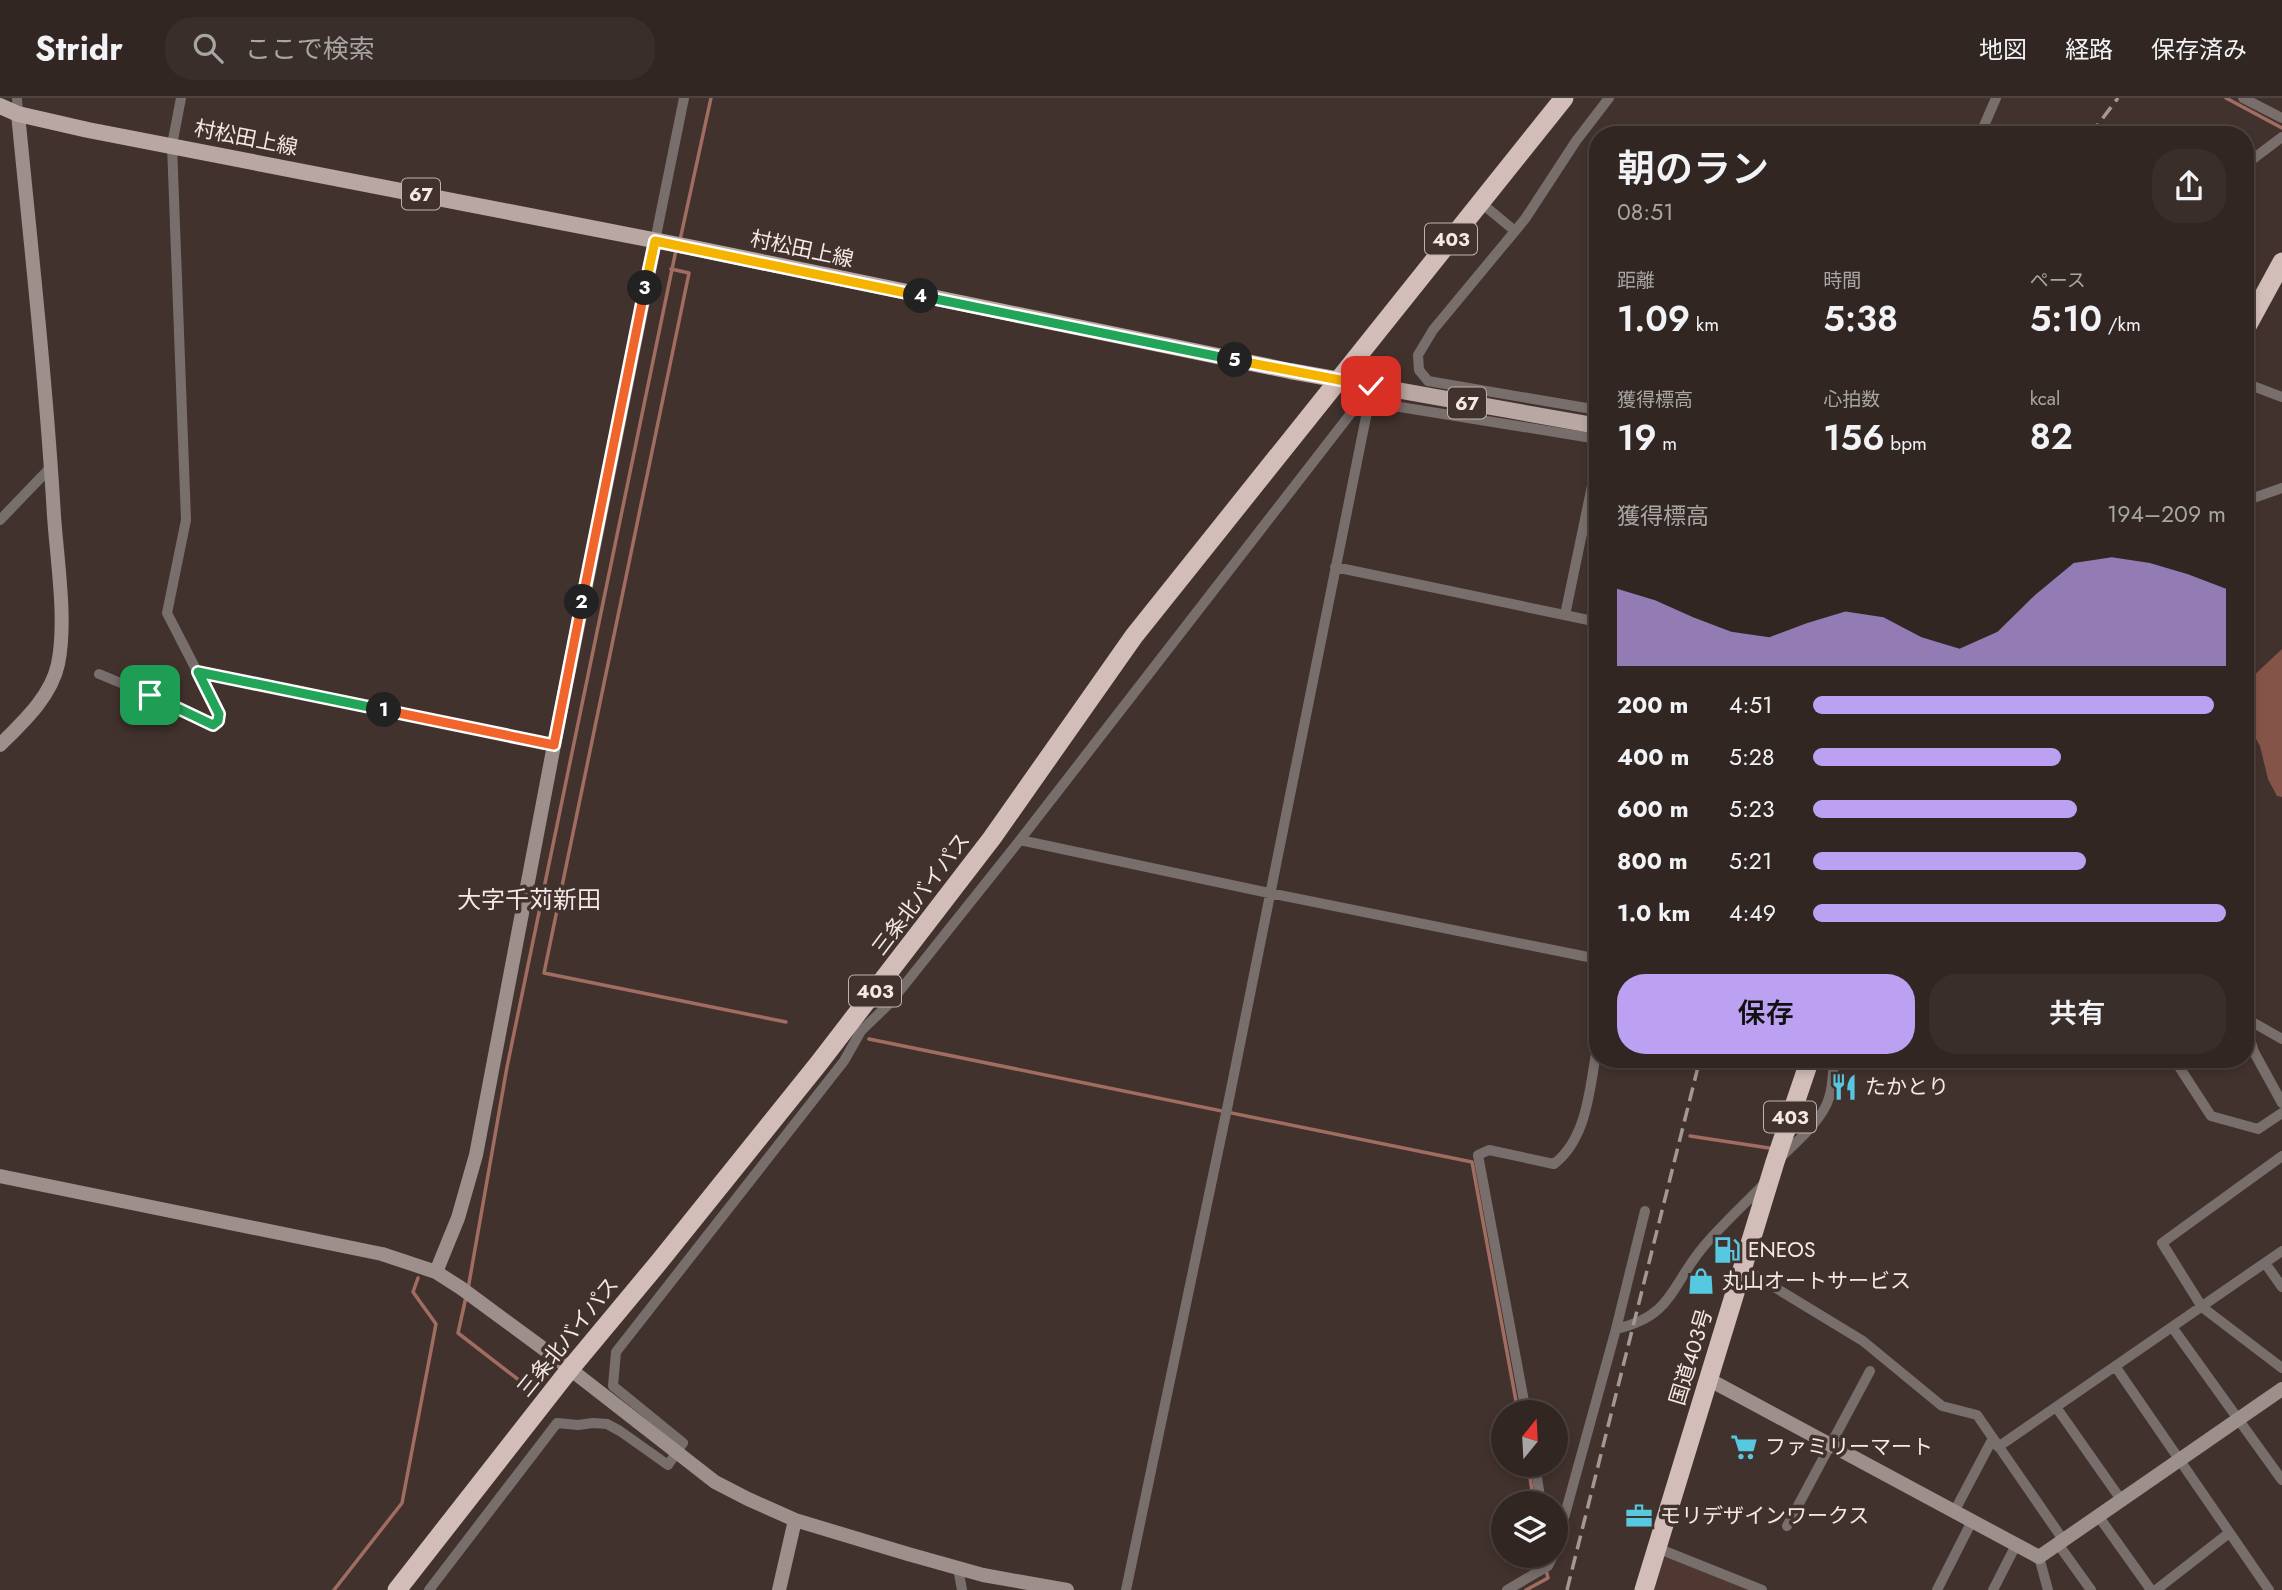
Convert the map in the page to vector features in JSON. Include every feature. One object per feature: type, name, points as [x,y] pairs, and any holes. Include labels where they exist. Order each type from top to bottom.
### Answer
[{"type":"highway","name":"403","points":[[1337,380],[1564,98]]},
{"type":"highway","points":[[2254,313],[2282,262]]},
{"type":"highway","name":"三条北バイパス","points":[[397,1590],[570,1369],[819,1063],[992,838],[1134,636],[1337,380]]},
{"type":"highway","name":"国道403号","points":[[1644,1590],[1742,1268],[1807,1068]]},
{"type":"main road","name":"村松田上線","points":[[0,106],[17,106],[88,130],[689,247],[1337,380],[1589,424]]},
{"type":"street","points":[[99,674],[213,725],[218,721],[219,714],[167,613],[186,520],[172,145],[181,98]]},
{"type":"street","points":[[436,1272],[458,1218],[476,1155],[554,745],[662,242],[684,98]]},
{"type":"street","points":[[1589,408],[1428,381],[1419,370],[1418,355],[1433,330],[1515,231],[1576,141],[1609,98]]},
{"type":"street","points":[[1984,126],[1996,98]]},
{"type":"street","points":[[2243,98],[2282,118]]},
{"type":"street","points":[[0,745],[29,716],[58,665],[60,611],[51,467],[17,106]]},
{"type":"street","points":[[2254,158],[2280,138]]},
{"type":"street","points":[[1480,202],[1515,231]]},
{"type":"street","points":[[2254,386],[2282,397]]},
{"type":"street","points":[[1126,1590],[1228,1104],[1368,402]]},
{"type":"street","points":[[429,1590],[558,1423],[578,1426],[607,1424],[668,1465],[683,1443],[612,1386],[615,1352],[844,1062],[861,1031],[890,1003],[1020,841],[1354,408],[1368,402],[1589,438]]},
{"type":"street","points":[[0,520],[51,467]]},
{"type":"street","points":[[2254,497],[2282,488]]},
{"type":"street","points":[[1566,615],[1589,501]]},
{"type":"street","points":[[1335,567],[1589,620]]},
{"type":"street","points":[[198,672],[554,745]]},
{"type":"street","points":[[1020,841],[1589,957]]},
{"type":"street","points":[[2254,1025],[2282,1039]]},
{"type":"street","points":[[2254,1052],[2282,1103]]},
{"type":"street","points":[[1524,1400],[1478,1155],[1489,1150],[1554,1164],[1565,1156],[1581,1129],[1593,1068]]},
{"type":"street","points":[[1616,1329],[1647,1319],[1669,1301],[1700,1251],[1825,1107],[1830,1097],[1833,1068]]},
{"type":"street","points":[[2180,1068],[2211,1116],[2258,1129],[2282,1113]]},
{"type":"street","points":[[2282,1156],[2162,1243],[2202,1307],[2282,1368]]},
{"type":"street","points":[[0,1176],[382,1254],[436,1272],[484,1304],[715,1482],[748,1499],[796,1520],[958,1568],[1067,1590]]},
{"type":"street","points":[[1568,1503],[1645,1211]]},
{"type":"street","points":[[1954,1512],[1996,1443],[2056,1407],[2282,1251]]},
{"type":"street","points":[[2265,1263],[2282,1287]]},
{"type":"street","points":[[1742,1268],[1863,1342],[1942,1406],[1977,1415],[2091,1590]]},
{"type":"street","points":[[2172,1327],[2282,1479]]},
{"type":"street","points":[[2115,1366],[2269,1590]]},
{"type":"street","points":[[1787,1526],[1870,1371]]},
{"type":"street","points":[[1708,1379],[2039,1557],[2048,1590]]},
{"type":"street","points":[[2039,1557],[2282,1389]]},
{"type":"street","points":[[2056,1407],[2122,1501]]},
{"type":"street","points":[[2099,1517],[2154,1590],[2229,1532]]},
{"type":"street","points":[[779,1590],[796,1520]]},
{"type":"street","points":[[1937,1590],[1972,1521]]},
{"type":"street","points":[[1993,1590],[2017,1545]]},
{"type":"street","points":[[1657,1548],[1762,1590]]},
{"type":"street","points":[[958,1568],[962,1590]]},
{"type":"street","points":[[1507,1590],[1545,1568]]},
{"type":"shaded area","points":[[2282,649],[2282,797],[2277,796],[2268,779],[2260,746],[2254,736],[2254,675]]},
{"type":"shaded area","points":[[1657,1548],[1762,1590],[1644,1590]]},
{"type":"waterway","points":[[680,240],[711,98]]},
{"type":"waterway","points":[[2226,98],[2282,128]]},
{"type":"waterway","points":[[468,1289],[507,1067],[676,250]]},
{"type":"waterway","points":[[671,269],[689,273],[544,973],[786,1022]]},
{"type":"waterway","points":[[869,1039],[1472,1162],[1516,1400]]},
{"type":"waterway","points":[[1793,1134],[1813,1108]]},
{"type":"waterway","points":[[1690,1136],[1769,1148]]},
{"type":"waterway","points":[[334,1590],[402,1503],[436,1324],[413,1292],[418,1278]]},
{"type":"waterway","points":[[466,1297],[458,1333],[524,1384]]},
{"type":"waterway","points":[[1530,1477],[1532,1491]]},
{"type":"waterway","points":[[1526,1590],[1548,1578],[1546,1570]]},
{"type":"railway","points":[[2097,126],[2118,98]]},
{"type":"railway","points":[[1567,1590],[1698,1068]]},
{"type":"place","name":"たかとり","points":[[1844,1087]]},
{"type":"place","name":"ENEOS","points":[[1727,1250]]},
{"type":"place","name":"丸山オートサービス","points":[[1701,1281]]},
{"type":"place","name":"ファミリーマート","points":[[1744,1447]]},
{"type":"place","name":"モリデザインワークス","points":[[1639,1516]]},
{"type":"district","name":"大字千苅新田","points":[[529,900]]},
{"type":"route","points":[[150,695],[213,725],[218,721],[219,714],[198,672],[554,745],[655,241],[1371,386]]}]
